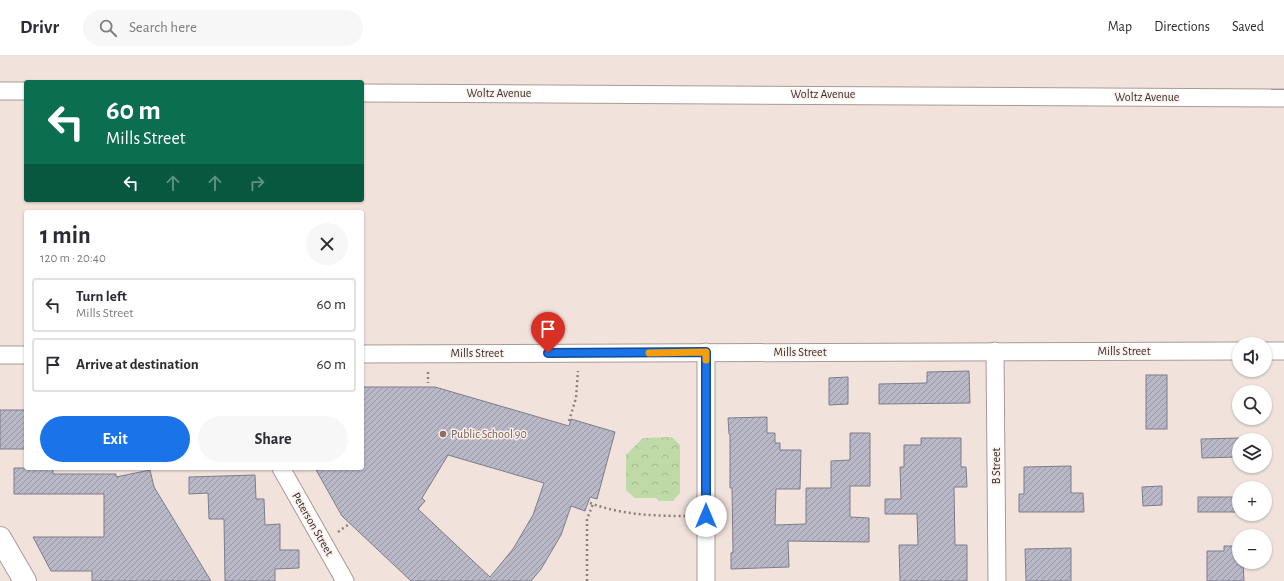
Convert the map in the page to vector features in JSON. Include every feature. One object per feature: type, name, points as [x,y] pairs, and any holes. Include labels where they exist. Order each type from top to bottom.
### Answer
[{"type":"main road","points":[[0,538],[25,581]]},
{"type":"street","points":[[0,91],[24,91]]},
{"type":"street","name":"Woltz Avenue","points":[[364,92],[1284,98]]},
{"type":"street","name":"B Street","points":[[996,351],[997,581]]},
{"type":"street","name":"Mills Street","points":[[364,354],[1232,351]]},
{"type":"street","points":[[1272,351],[1284,351]]},
{"type":"street","points":[[706,352],[706,581]]},
{"type":"street","points":[[0,356],[24,355]]},
{"type":"street","name":"Peterson Street","points":[[282,470],[345,581]]},
{"type":"path","points":[[569,421],[576,398],[578,367]]},
{"type":"path","points":[[428,368],[428,384]]},
{"type":"path","points":[[587,581],[587,519],[591,504],[634,514],[657,516],[694,516]]},
{"type":"path","points":[[332,537],[349,524]]},
{"type":"green space","points":[[672,437],[680,445],[680,493],[673,501],[659,501],[656,498],[635,498],[626,490],[626,455],[643,438]]},
{"type":"building","points":[[969,371],[970,403],[879,404],[879,384],[927,383],[927,372]]},
{"type":"building","points":[[1146,375],[1167,375],[1167,429],[1146,429]]},
{"type":"building","points":[[848,377],[848,404],[829,405],[829,378]]},
{"type":"building","points":[[364,387],[435,387],[569,426],[571,419],[615,432],[597,499],[590,497],[585,511],[571,506],[561,535],[541,569],[531,581],[411,581],[342,516],[316,470],[364,470]],"holes":[[[448,455],[544,483],[533,515],[513,549],[490,577],[418,509],[425,501],[422,498]]]},
{"type":"building","points":[[0,410],[24,410],[24,449],[0,449]]},
{"type":"building","points":[[767,417],[767,433],[775,433],[775,443],[780,443],[780,450],[801,450],[800,489],[776,489],[775,525],[806,524],[806,488],[831,488],[831,461],[850,460],[850,433],[870,433],[870,486],[850,486],[850,517],[869,518],[869,542],[788,541],[789,567],[731,569],[731,553],[733,552],[732,488],[730,488],[730,434],[728,418]]},
{"type":"building","points":[[921,438],[961,438],[961,467],[966,467],[967,487],[954,487],[955,545],[967,545],[967,581],[900,581],[899,545],[918,545],[917,514],[885,514],[885,499],[901,499],[900,467],[904,467],[904,445],[921,445]]},
{"type":"building","points":[[1232,438],[1232,457],[1202,458],[1201,439]]},
{"type":"building","points":[[1071,466],[1071,493],[1083,493],[1084,512],[1019,512],[1019,494],[1024,494],[1024,467]]},
{"type":"building","points":[[14,468],[24,468],[24,470],[53,470],[53,474],[116,474],[116,477],[150,470],[154,487],[211,581],[92,581],[92,571],[51,571],[33,537],[104,537],[104,494],[14,494]]},
{"type":"building","points":[[255,475],[256,499],[264,499],[265,525],[280,524],[280,550],[299,550],[299,568],[275,569],[275,581],[225,581],[224,519],[209,519],[208,493],[189,494],[189,477]]},
{"type":"building","points":[[1162,486],[1162,505],[1143,506],[1142,487]]},
{"type":"building","points":[[1198,497],[1232,497],[1232,512],[1198,512]]},
{"type":"building","points":[[1224,546],[1232,546],[1232,569],[1243,569],[1244,581],[1207,581],[1207,551],[1224,551]]},
{"type":"building","points":[[1071,548],[1071,581],[1026,581],[1025,549]]},
{"type":"slow traffic","points":[[649,353],[706,352],[706,360]]},
{"type":"place","name":"Public School 90","points":[[443,434]]},
{"type":"route","points":[[548,353],[706,352],[706,516]]}]
